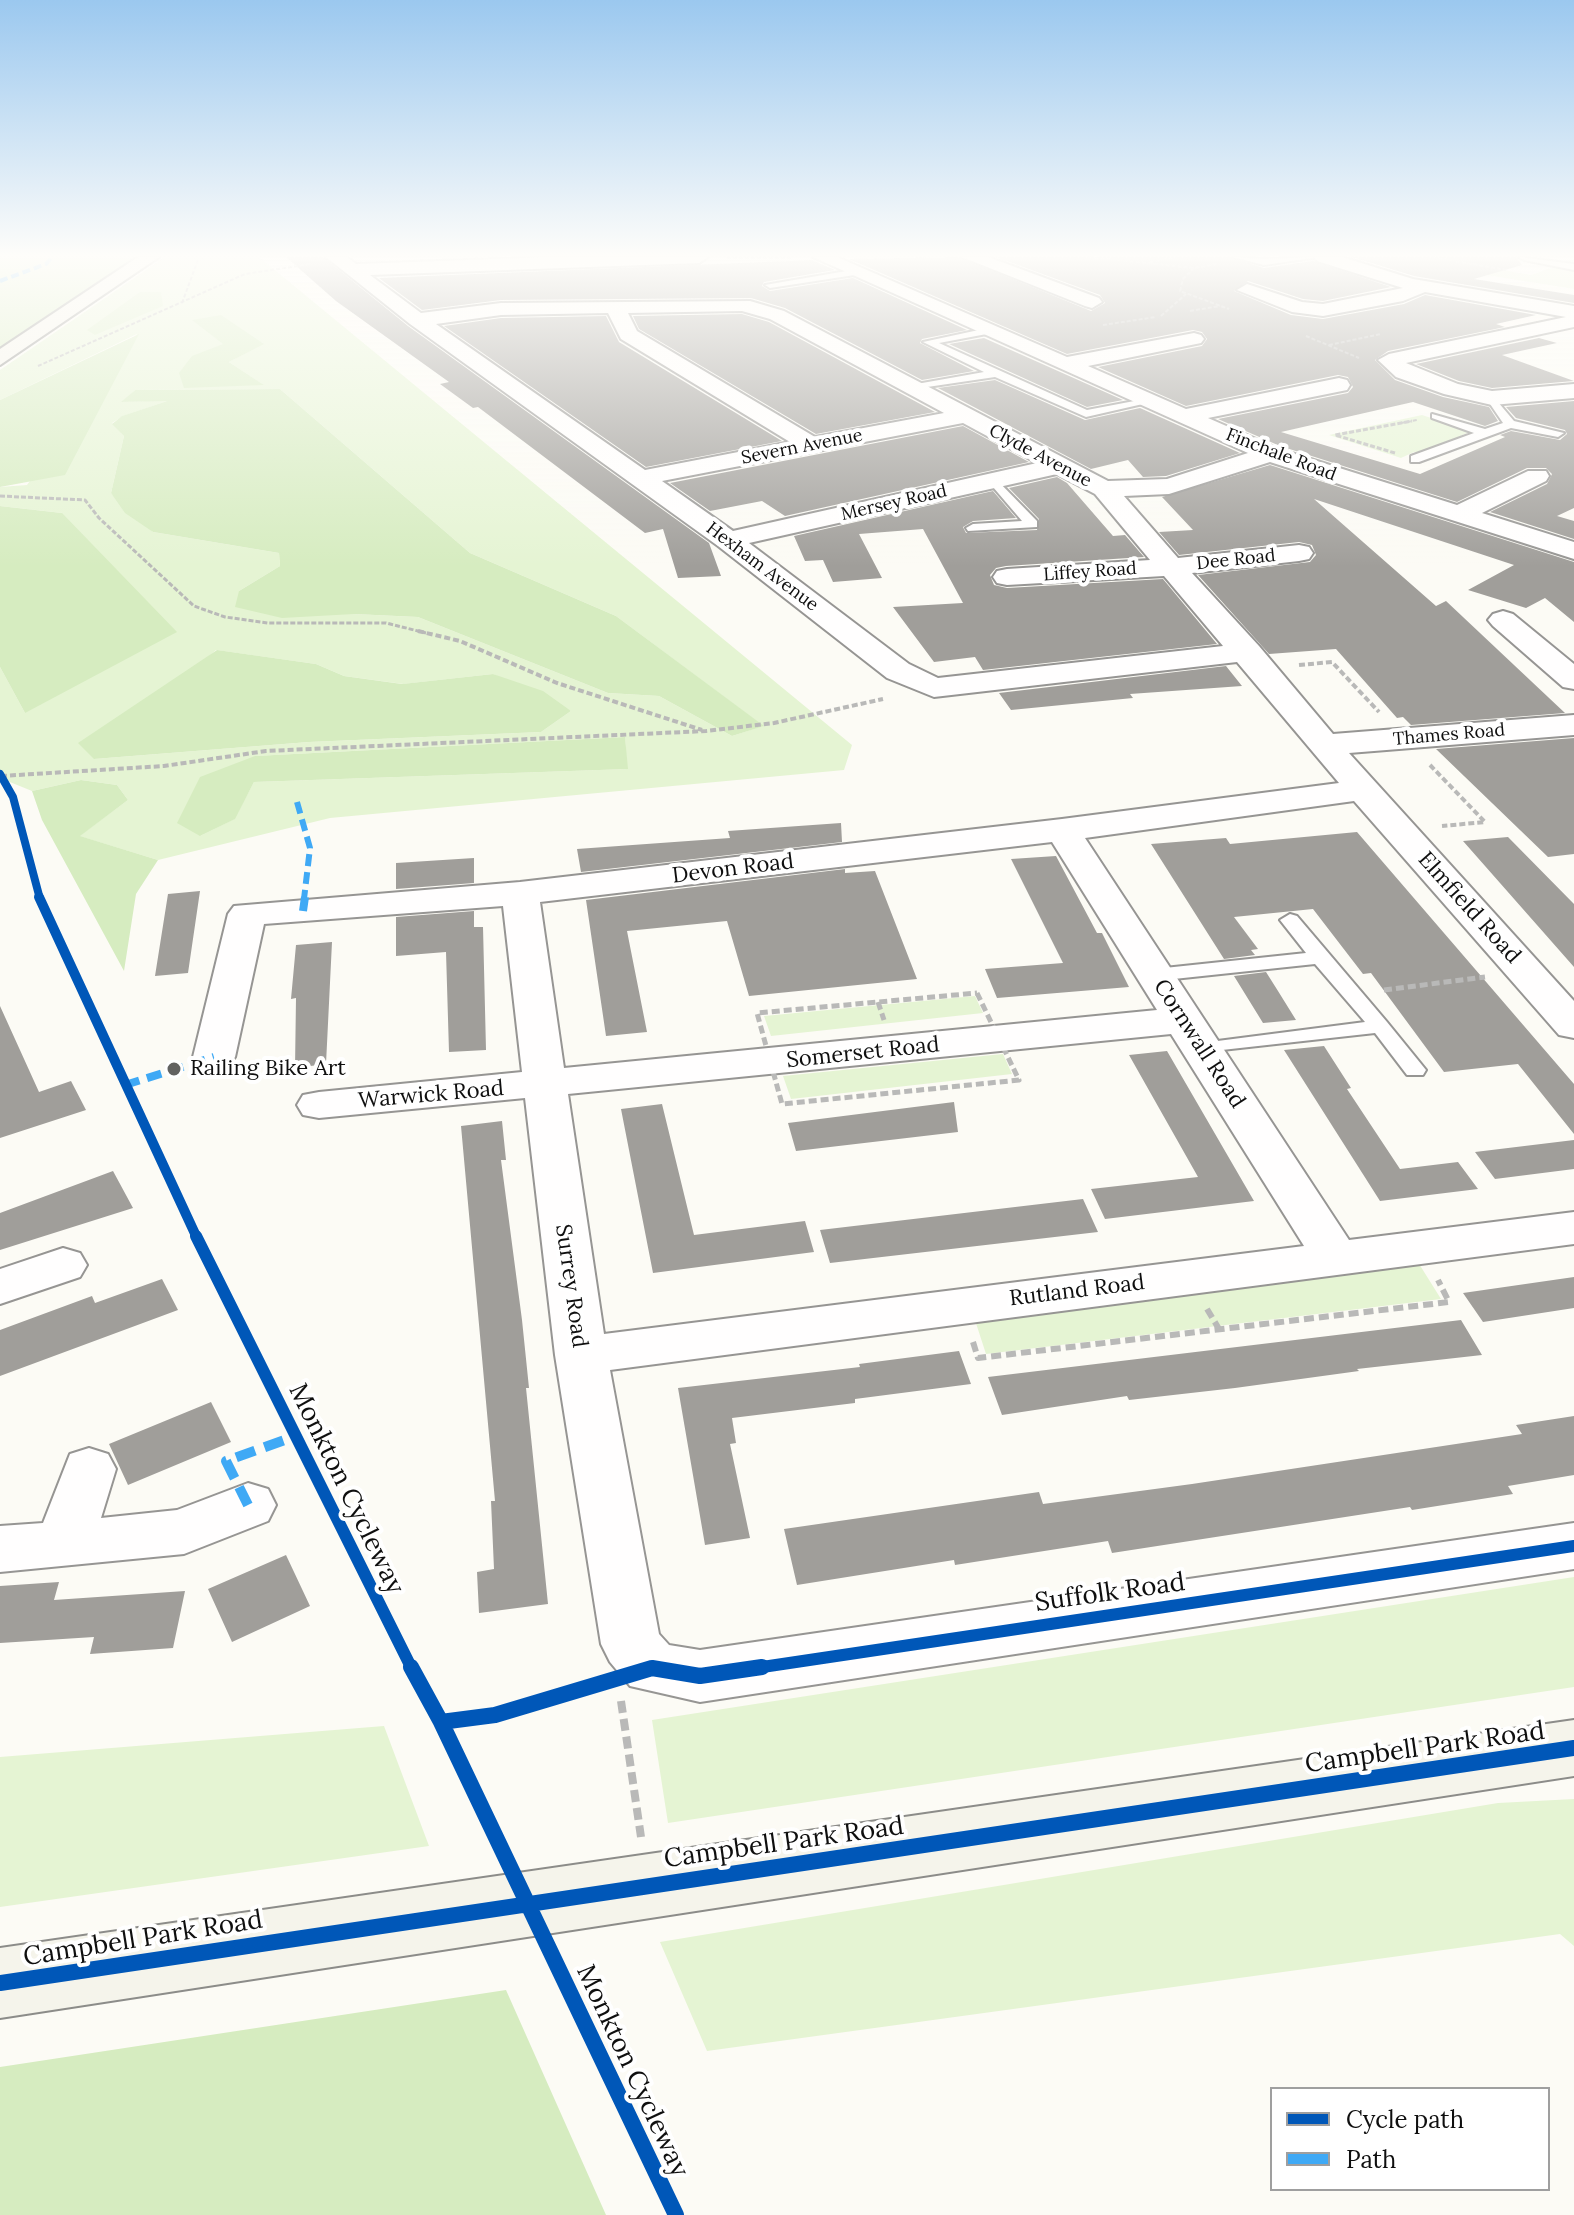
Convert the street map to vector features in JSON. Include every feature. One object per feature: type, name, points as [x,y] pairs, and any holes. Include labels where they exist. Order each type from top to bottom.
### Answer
[{"type":"street","name":"Hexham Avenue","points":[[474,360],[728,540],[898,671],[934,688]]},
{"type":"street","points":[[670,360],[811,445]]},
{"type":"street","name":"Clyde Avenue","points":[[860,360],[1104,489],[1248,652],[1363,790]]},
{"type":"street","name":"Finchale Road","points":[[1055,360],[1270,454],[1574,551]]},
{"type":"street","points":[[1063,364],[1082,360]]},
{"type":"street","points":[[1389,360],[1390,364],[1416,376],[1452,389],[1492,398],[1574,391]]},
{"type":"street","points":[[1184,416],[1339,385]]},
{"type":"street","name":"Severn Avenue","points":[[640,478],[965,416]]},
{"type":"street","points":[[1104,489],[1169,486],[1270,454]]},
{"type":"street","name":"Mersey Road","points":[[728,540],[1059,466]]},
{"type":"street","points":[[1459,514],[1537,476]]},
{"type":"street","name":"Dee Road","points":[[1173,567],[1299,553]]},
{"type":"street","name":"Liffey Road","points":[[1007,577],[1173,567]]},
{"type":"street","points":[[1503,620],[1574,680]]},
{"type":"street","points":[[934,688],[1248,652]]},
{"type":"street","name":"Thames Road","points":[[1325,745],[1574,725]]},
{"type":"street","name":"Devon Road","points":[[214,1057],[247,914],[520,893],[1062,830],[1363,790]]},
{"type":"street","name":"Elmfield Road","points":[[1363,790],[1574,1026]]},
{"type":"street","name":"Cornwall Road","points":[[1062,830],[1336,1258]]},
{"type":"street","name":"Surrey Road","points":[[520,893],[581,1355],[635,1673]]},
{"type":"street","name":"Somerset Road","points":[[543,1085],[1193,1035]]},
{"type":"street","name":"Warwick Road","points":[[319,1105],[543,1085]]},
{"type":"street","name":"Rutland Road","points":[[581,1355],[1574,1228]]},
{"type":"street","points":[[0,1287],[63,1265]]},
{"type":"street","points":[[65,1543],[89,1469]]},
{"type":"street","points":[[0,1549],[159,1536],[184,1531],[248,1505]]},
{"type":"street","name":"Suffolk Road","points":[[635,1673],[700,1676],[1574,1546]]},
{"type":"street","name":"Campbell Park Road","points":[[0,1983],[395,1923],[637,1856],[1574,1748]]},
{"type":"lane","points":[[968,360],[1086,414],[1150,401]]},
{"type":"lane","points":[[911,388],[996,373]]},
{"type":"lane","points":[[1492,398],[1510,424]]},
{"type":"lane","points":[[1436,416],[1481,432]]},
{"type":"lane","points":[[1415,459],[1481,432],[1510,424],[1558,433]]},
{"type":"lane","points":[[973,528],[1032,524],[993,480]]},
{"type":"lane","points":[[1290,920],[1415,1070]]},
{"type":"lane","points":[[1155,975],[1320,958]]},
{"type":"lane","points":[[1193,1035],[1380,1026]]},
{"type":"path","points":[[33,368],[51,360]]},
{"type":"path","points":[[1415,459],[1335,435],[1436,416]]},
{"type":"path","points":[[0,496],[85,500],[99,518],[194,606],[225,617],[268,623],[386,623],[460,641],[557,683],[706,731]]},
{"type":"path","points":[[7,787],[1,775],[164,766],[266,751],[706,731],[774,723],[934,688]]},
{"type":"path","points":[[1351,994],[1526,972]]},
{"type":"path","points":[[960,1306],[978,1358],[1449,1302],[1421,1247]]},
{"type":"path","points":[[635,1673],[637,1856]]},
{"type":"green space","points":[[14,360],[82,360],[0,400],[0,370]]},
{"type":"green space","points":[[83,360],[125,360],[65,475],[0,487],[0,400]]},
{"type":"green space","points":[[118,360],[201,360],[262,384],[229,362],[385,360],[852,745],[844,770],[330,818],[158,860],[79,836],[128,800],[117,785],[81,780],[32,791],[0,778],[0,667],[25,713],[62,513],[0,506],[0,487],[27,485]],"holes":[[[280,389],[470,553],[616,616],[763,726],[732,736],[659,696],[608,693],[418,617],[354,614],[239,591],[280,566],[279,553],[153,532],[111,493],[124,436],[112,423],[123,416],[170,400],[122,402],[135,390]],[[216,650],[316,664],[344,676],[403,684],[493,674],[571,711],[541,732],[309,742],[94,759]],[[625,737],[627,769],[254,782],[234,819],[200,836],[255,756]]]},
{"type":"green space","points":[[189,360],[232,360],[229,362],[264,385],[184,388],[179,373]]},
{"type":"green space","points":[[280,389],[470,553],[616,616],[764,726],[732,736],[659,696],[608,693],[418,617],[354,614],[282,618],[235,607],[239,591],[280,566],[279,553],[153,532],[125,513],[111,493],[124,436],[112,424],[122,416],[167,401],[121,402],[135,390]]},
{"type":"green space","points":[[1422,415],[1471,431],[1424,453],[1414,452],[1401,458],[1329,435]]},
{"type":"green space","points":[[0,506],[62,513],[177,632],[25,713],[0,667]]},
{"type":"green space","points":[[217,650],[316,664],[344,676],[402,684],[493,674],[543,691],[571,711],[541,732],[309,742],[94,759],[78,743]]},
{"type":"green space","points":[[625,737],[628,769],[254,782],[235,819],[200,836],[177,823],[200,777],[255,756]]},
{"type":"green space","points":[[81,780],[117,785],[128,800],[80,836],[158,860],[136,894],[124,971],[42,820],[32,791]]},
{"type":"green space","points":[[975,996],[983,1013],[771,1036],[764,1016]]},
{"type":"green space","points":[[1003,1054],[1012,1074],[791,1099],[783,1076]]},
{"type":"green space","points":[[1416,1259],[1441,1299],[986,1354],[973,1314]]},
{"type":"green space","points":[[1574,1577],[1574,1687],[668,1823],[652,1720]]},
{"type":"green space","points":[[384,1726],[429,1846],[0,1907],[0,1757]]},
{"type":"green space","points":[[1574,1799],[1574,1946],[1560,1934],[707,2051],[660,1942],[1498,1803]]},
{"type":"green space","points":[[506,1990],[606,2215],[0,2215],[0,2067]]},
{"type":"building","points":[[419,360],[456,360],[709,543],[721,576],[678,578],[663,529],[645,533],[478,407],[473,408],[440,384],[449,382]]},
{"type":"building","points":[[493,360],[649,360],[782,441],[646,467]]},
{"type":"building","points":[[692,360],[840,360],[935,412],[816,434]]},
{"type":"building","points":[[885,360],[953,360],[974,371],[922,380]]},
{"type":"building","points":[[985,360],[1034,360],[1123,400],[1087,407]]},
{"type":"building","points":[[1131,360],[1375,360],[1395,380],[1443,397],[1489,407],[1498,421],[1485,426],[1413,402],[1281,432],[1420,474],[1505,437],[1500,435],[1511,431],[1560,440],[1567,434],[1565,430],[1516,418],[1506,407],[1574,401],[1574,508],[1557,516],[1574,521],[1574,539],[1490,512],[1547,484],[1552,474],[1546,468],[1527,468],[1457,502],[1280,446],[1218,419],[1348,393],[1353,387],[1348,377],[1338,375],[1186,406],[1098,367]]},
{"type":"building","points":[[1433,360],[1517,360],[1574,381],[1492,388],[1459,381],[1416,364]]},
{"type":"building","points":[[995,380],[1085,420],[1140,408],[1240,453],[1166,476],[1143,477],[1128,460],[1091,469],[938,388]]},
{"type":"building","points":[[963,426],[1029,462],[785,516],[762,501],[710,511],[670,483]]},
{"type":"building","points":[[1270,465],[1574,562],[1574,622],[1545,598],[1526,608],[1468,590],[1514,565],[1314,499],[1436,606],[1446,601],[1565,713],[1411,725],[1403,717],[1397,718],[1336,649],[1269,654],[1198,575],[1310,562],[1316,555],[1312,545],[1299,542],[1179,555],[1159,532],[1193,530],[1162,497]]},
{"type":"building","points":[[1057,477],[1067,483],[1113,536],[1125,535],[1144,557],[1006,566],[996,568],[990,575],[994,585],[1007,588],[1163,579],[1217,644],[983,670],[975,657],[934,662],[893,607],[963,603],[923,529],[859,534],[882,578],[833,582],[823,560],[805,561],[794,536],[993,491],[1016,518],[973,521],[963,527],[966,533],[1037,530],[1039,519],[1009,488]]},
{"type":"building","points":[[1226,666],[1242,686],[1130,694],[1133,698],[1011,710],[999,693]]},
{"type":"building","points":[[1574,738],[1574,854],[1548,857],[1436,749]]},
{"type":"building","points":[[841,823],[842,842],[581,872],[577,849],[730,838],[728,831]]},
{"type":"building","points":[[1357,832],[1574,1084],[1574,1134],[1518,1064],[1444,1072],[1371,973],[1363,974],[1313,909],[1234,917],[1258,949],[1251,950],[1255,955],[1224,959],[1151,844],[1226,838],[1230,844]]},
{"type":"building","points":[[1508,837],[1574,904],[1574,967],[1463,841]]},
{"type":"building","points":[[1056,856],[1097,933],[1102,933],[1129,987],[997,998],[985,969],[1063,963],[1011,859]]},
{"type":"building","points":[[474,858],[474,883],[396,889],[396,863]]},
{"type":"building","points":[[845,869],[845,873],[875,871],[917,979],[749,996],[727,921],[627,931],[647,1032],[606,1036],[586,900]]},
{"type":"building","points":[[200,891],[188,973],[155,976],[168,894]]},
{"type":"building","points":[[474,911],[474,927],[483,927],[486,1050],[449,1052],[446,952],[396,956],[396,917]]},
{"type":"building","points":[[332,942],[326,1064],[295,1068],[296,998],[291,999],[296,945]]},
{"type":"building","points":[[1266,972],[1296,1020],[1263,1023],[1234,976]]},
{"type":"building","points":[[0,1006],[39,1092],[71,1081],[86,1110],[0,1138]]},
{"type":"building","points":[[1324,1046],[1351,1088],[1347,1089],[1400,1169],[1458,1162],[1478,1189],[1380,1201],[1284,1050]]},
{"type":"building","points":[[1167,1051],[1254,1201],[1105,1219],[1091,1189],[1198,1177],[1129,1055]]},
{"type":"building","points":[[954,1102],[958,1132],[796,1151],[788,1123]]},
{"type":"building","points":[[662,1104],[694,1235],[805,1221],[814,1252],[653,1273],[621,1109]]},
{"type":"building","points":[[502,1121],[506,1160],[501,1160],[522,1320],[548,1604],[479,1613],[477,1572],[494,1569],[491,1501],[495,1501],[461,1126]]},
{"type":"building","points":[[1574,1140],[1574,1169],[1495,1179],[1475,1152]]},
{"type":"building","points":[[113,1171],[133,1208],[0,1250],[0,1213]]},
{"type":"building","points":[[1083,1199],[1098,1232],[830,1263],[820,1230]]},
{"type":"building","points":[[1574,1277],[1574,1308],[1483,1322],[1463,1293]]},
{"type":"building","points":[[162,1279],[178,1310],[0,1376],[0,1330],[92,1296],[95,1303]]},
{"type":"building","points":[[1461,1320],[1482,1355],[1357,1369],[1359,1371],[1235,1388],[1129,1400],[1127,1396],[1002,1415],[988,1377]]},
{"type":"building","points":[[959,1351],[971,1384],[855,1399],[855,1403],[732,1418],[736,1443],[730,1444],[750,1538],[705,1545],[678,1388],[860,1367],[859,1364]]},
{"type":"building","points":[[211,1402],[231,1442],[128,1485],[109,1444]]},
{"type":"building","points":[[1574,1416],[1574,1475],[1508,1486],[1513,1494],[1112,1553],[1108,1541],[955,1565],[954,1560],[797,1585],[784,1529],[1039,1492],[1043,1504],[1192,1484],[1522,1434],[1516,1425]]},
{"type":"building","points":[[286,1555],[310,1606],[232,1642],[208,1589]]},
{"type":"building","points":[[59,1582],[54,1600],[185,1591],[173,1648],[90,1654],[94,1637],[0,1643],[0,1586]]},
{"type":"marked path","points":[[297,802],[310,848],[303,911]]},
{"type":"marked path","points":[[125,1085],[214,1057]]},
{"type":"marked path","points":[[248,1505],[226,1461],[296,1436]]},
{"type":"cycle path","name":"Monkton Cycleway","points":[[0,774],[13,797],[38,896],[171,1186],[397,1641],[441,1722],[676,2215]]},
{"type":"cycle path","points":[[441,1722],[495,1715],[652,1668],[700,1676],[1574,1546]]},
{"type":"cycle path","points":[[0,1983],[1574,1748]]},
{"type":"place","name":"Railing Bike Art","points":[[174,1069]]}]
